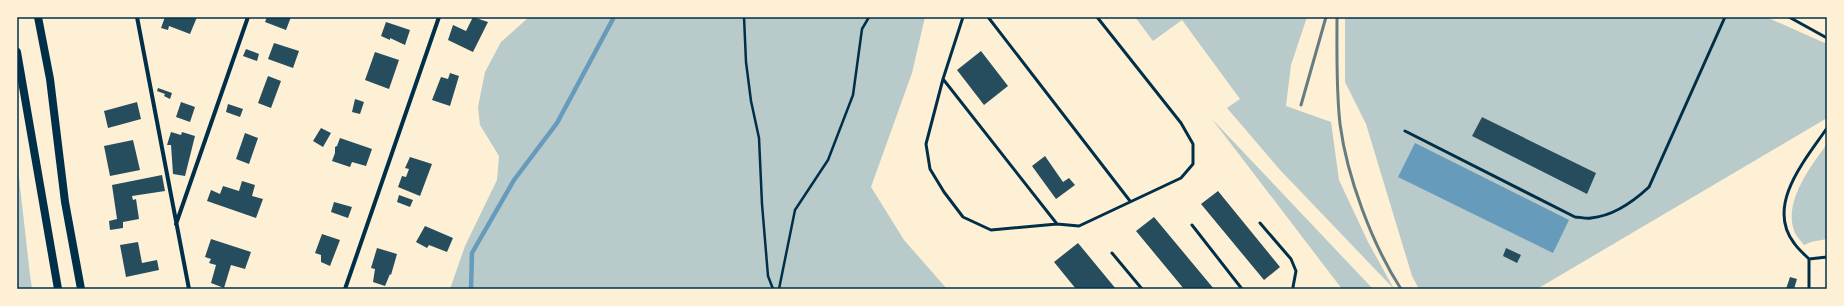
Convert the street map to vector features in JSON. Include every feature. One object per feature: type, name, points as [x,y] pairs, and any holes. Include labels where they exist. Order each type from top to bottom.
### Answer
[{"type":"main road","points":[[38,17],[50,79],[65,202],[81,289]]},
{"type":"main road","points":[[17,52],[58,289]]},
{"type":"street","points":[[137,17],[189,289]]},
{"type":"street","points":[[176,224],[248,17]]},
{"type":"street","points":[[345,289],[438,17]]},
{"type":"lane","points":[[963,17],[943,79],[926,144],[930,169],[963,217],[991,230],[1057,224],[1080,226],[1180,178],[1192,164],[1194,144],[1181,124],[1097,17]]},
{"type":"lane","points":[[988,17],[1130,201]]},
{"type":"lane","points":[[1406,131],[1575,217],[1591,218],[1614,211],[1636,199],[1649,187],[1725,17]]},
{"type":"lane","points":[[1790,17],[1827,38]]},
{"type":"lane","points":[[943,79],[1057,224]]},
{"type":"lane","points":[[1809,289],[1809,259],[1794,243],[1789,234],[1784,215],[1785,204],[1789,188],[1798,171],[1827,128]]},
{"type":"lane","points":[[1260,223],[1291,259],[1296,271],[1292,288]]},
{"type":"lane","points":[[1192,225],[1242,289]]},
{"type":"lane","points":[[1112,253],[1142,289]]},
{"type":"lane","points":[[1809,259],[1827,257]]},
{"type":"path","points":[[744,17],[746,62],[759,138],[762,204],[768,276],[773,289]]},
{"type":"path","points":[[779,289],[795,210],[828,160],[853,95],[862,29],[868,17]]},
{"type":"shaded area","points":[[529,17],[925,17],[912,73],[871,187],[904,240],[947,289],[450,289],[465,246],[497,180],[499,156],[480,125],[478,107],[485,72],[501,42]]},
{"type":"shaded area","points":[[1135,17],[1307,17],[1291,65],[1286,106],[1331,122],[1339,180],[1368,242],[1394,289],[1281,171],[1227,108],[1240,99],[1182,20],[1153,41]]},
{"type":"shaded area","points":[[1345,17],[1766,17],[1827,44],[1827,118],[1537,289],[1419,289],[1412,276],[1366,124],[1345,82]],"holes":[[[1482,117],[1596,173],[1473,135]]]},
{"type":"shaded area","points":[[1212,119],[1373,289],[1342,289]]},
{"type":"shaded area","points":[[1827,144],[1827,239],[1804,245],[1795,233],[1792,221],[1792,210],[1795,197],[1806,174]]},
{"type":"shaded area","points":[[17,160],[30,275],[32,289],[17,289]]},
{"type":"water","points":[[1415,143],[1569,220],[1553,253],[1398,177]]},
{"type":"building","points":[[165,17],[197,17],[190,34],[169,26],[168,30],[161,28]]},
{"type":"building","points":[[267,17],[291,17],[286,30],[265,22]]},
{"type":"building","points":[[473,17],[488,22],[473,52],[448,40],[453,25],[466,31]]},
{"type":"building","points":[[386,22],[410,30],[405,45],[390,38],[390,40],[381,36]]},
{"type":"building","points":[[274,43],[299,51],[293,68],[268,59]]},
{"type":"building","points":[[246,49],[259,54],[257,61],[243,56]]},
{"type":"building","points":[[981,51],[1008,86],[984,105],[957,70]]},
{"type":"building","points":[[375,52],[399,60],[389,89],[365,80]]},
{"type":"building","points":[[450,73],[459,76],[450,106],[432,100],[441,77],[448,79]]},
{"type":"building","points":[[268,76],[281,81],[271,108],[258,103]]},
{"type":"building","points":[[158,88],[172,93],[170,99],[164,96],[165,94],[157,91]]},
{"type":"building","points":[[355,99],[364,102],[360,114],[352,112]]},
{"type":"building","points":[[137,102],[141,119],[108,128],[104,111]]},
{"type":"building","points":[[181,102],[195,107],[190,122],[176,117]]},
{"type":"building","points":[[228,104],[243,109],[240,117],[226,112]]},
{"type":"building","points":[[1482,117],[1596,173],[1587,194],[1472,136]]},
{"type":"building","points":[[321,128],[331,133],[323,147],[313,141]]},
{"type":"building","points":[[171,132],[181,135],[182,132],[195,136],[185,176],[173,174],[171,145],[167,145]]},
{"type":"building","points":[[245,133],[258,138],[249,164],[236,159]]},
{"type":"building","points":[[340,138],[372,149],[366,166],[352,162],[350,167],[332,161],[335,153],[335,147],[337,146]]},
{"type":"building","points":[[133,140],[140,170],[110,176],[104,146]]},
{"type":"building","points":[[1045,156],[1063,182],[1069,178],[1075,185],[1056,199],[1032,166]]},
{"type":"building","points":[[410,157],[432,164],[420,196],[398,187],[402,176],[406,177],[409,169],[405,168]]},
{"type":"building","points":[[162,175],[165,191],[132,196],[133,200],[136,199],[139,219],[123,222],[123,228],[110,230],[109,221],[117,219],[112,185]]},
{"type":"building","points":[[242,181],[255,185],[252,196],[263,199],[256,218],[207,201],[211,190],[220,194],[223,186],[239,191]]},
{"type":"building","points":[[1218,191],[1280,267],[1264,280],[1201,204]]},
{"type":"building","points":[[399,195],[413,200],[410,207],[397,202]]},
{"type":"building","points":[[334,202],[352,207],[348,218],[331,212]]},
{"type":"building","points":[[1154,217],[1214,289],[1184,289],[1136,231]]},
{"type":"building","points":[[425,226],[453,238],[447,252],[429,245],[427,248],[416,242]]},
{"type":"building","points":[[322,234],[340,240],[330,266],[321,262],[321,255],[315,253]]},
{"type":"building","points":[[211,239],[251,252],[245,269],[231,265],[224,288],[211,283],[216,265],[209,263],[211,259],[205,257]]},
{"type":"building","points":[[138,242],[142,263],[157,260],[159,270],[126,277],[120,245]]},
{"type":"building","points":[[1078,243],[1116,289],[1076,289],[1054,262]]},
{"type":"building","points":[[377,248],[397,254],[391,275],[390,274],[385,286],[373,282],[375,269],[371,268]]},
{"type":"building","points":[[1506,248],[1521,255],[1517,263],[1503,256]]},
{"type":"building","points":[[1790,277],[1797,279],[1794,289],[1786,289]]},
{"type":"waterway","points":[[471,289],[472,253],[514,180],[557,123],[614,17]]},
{"type":"railway","points":[[1301,105],[1326,17]]},
{"type":"railway","points":[[1337,17],[1339,111],[1343,144],[1348,166],[1362,210],[1380,252],[1401,289]]}]
